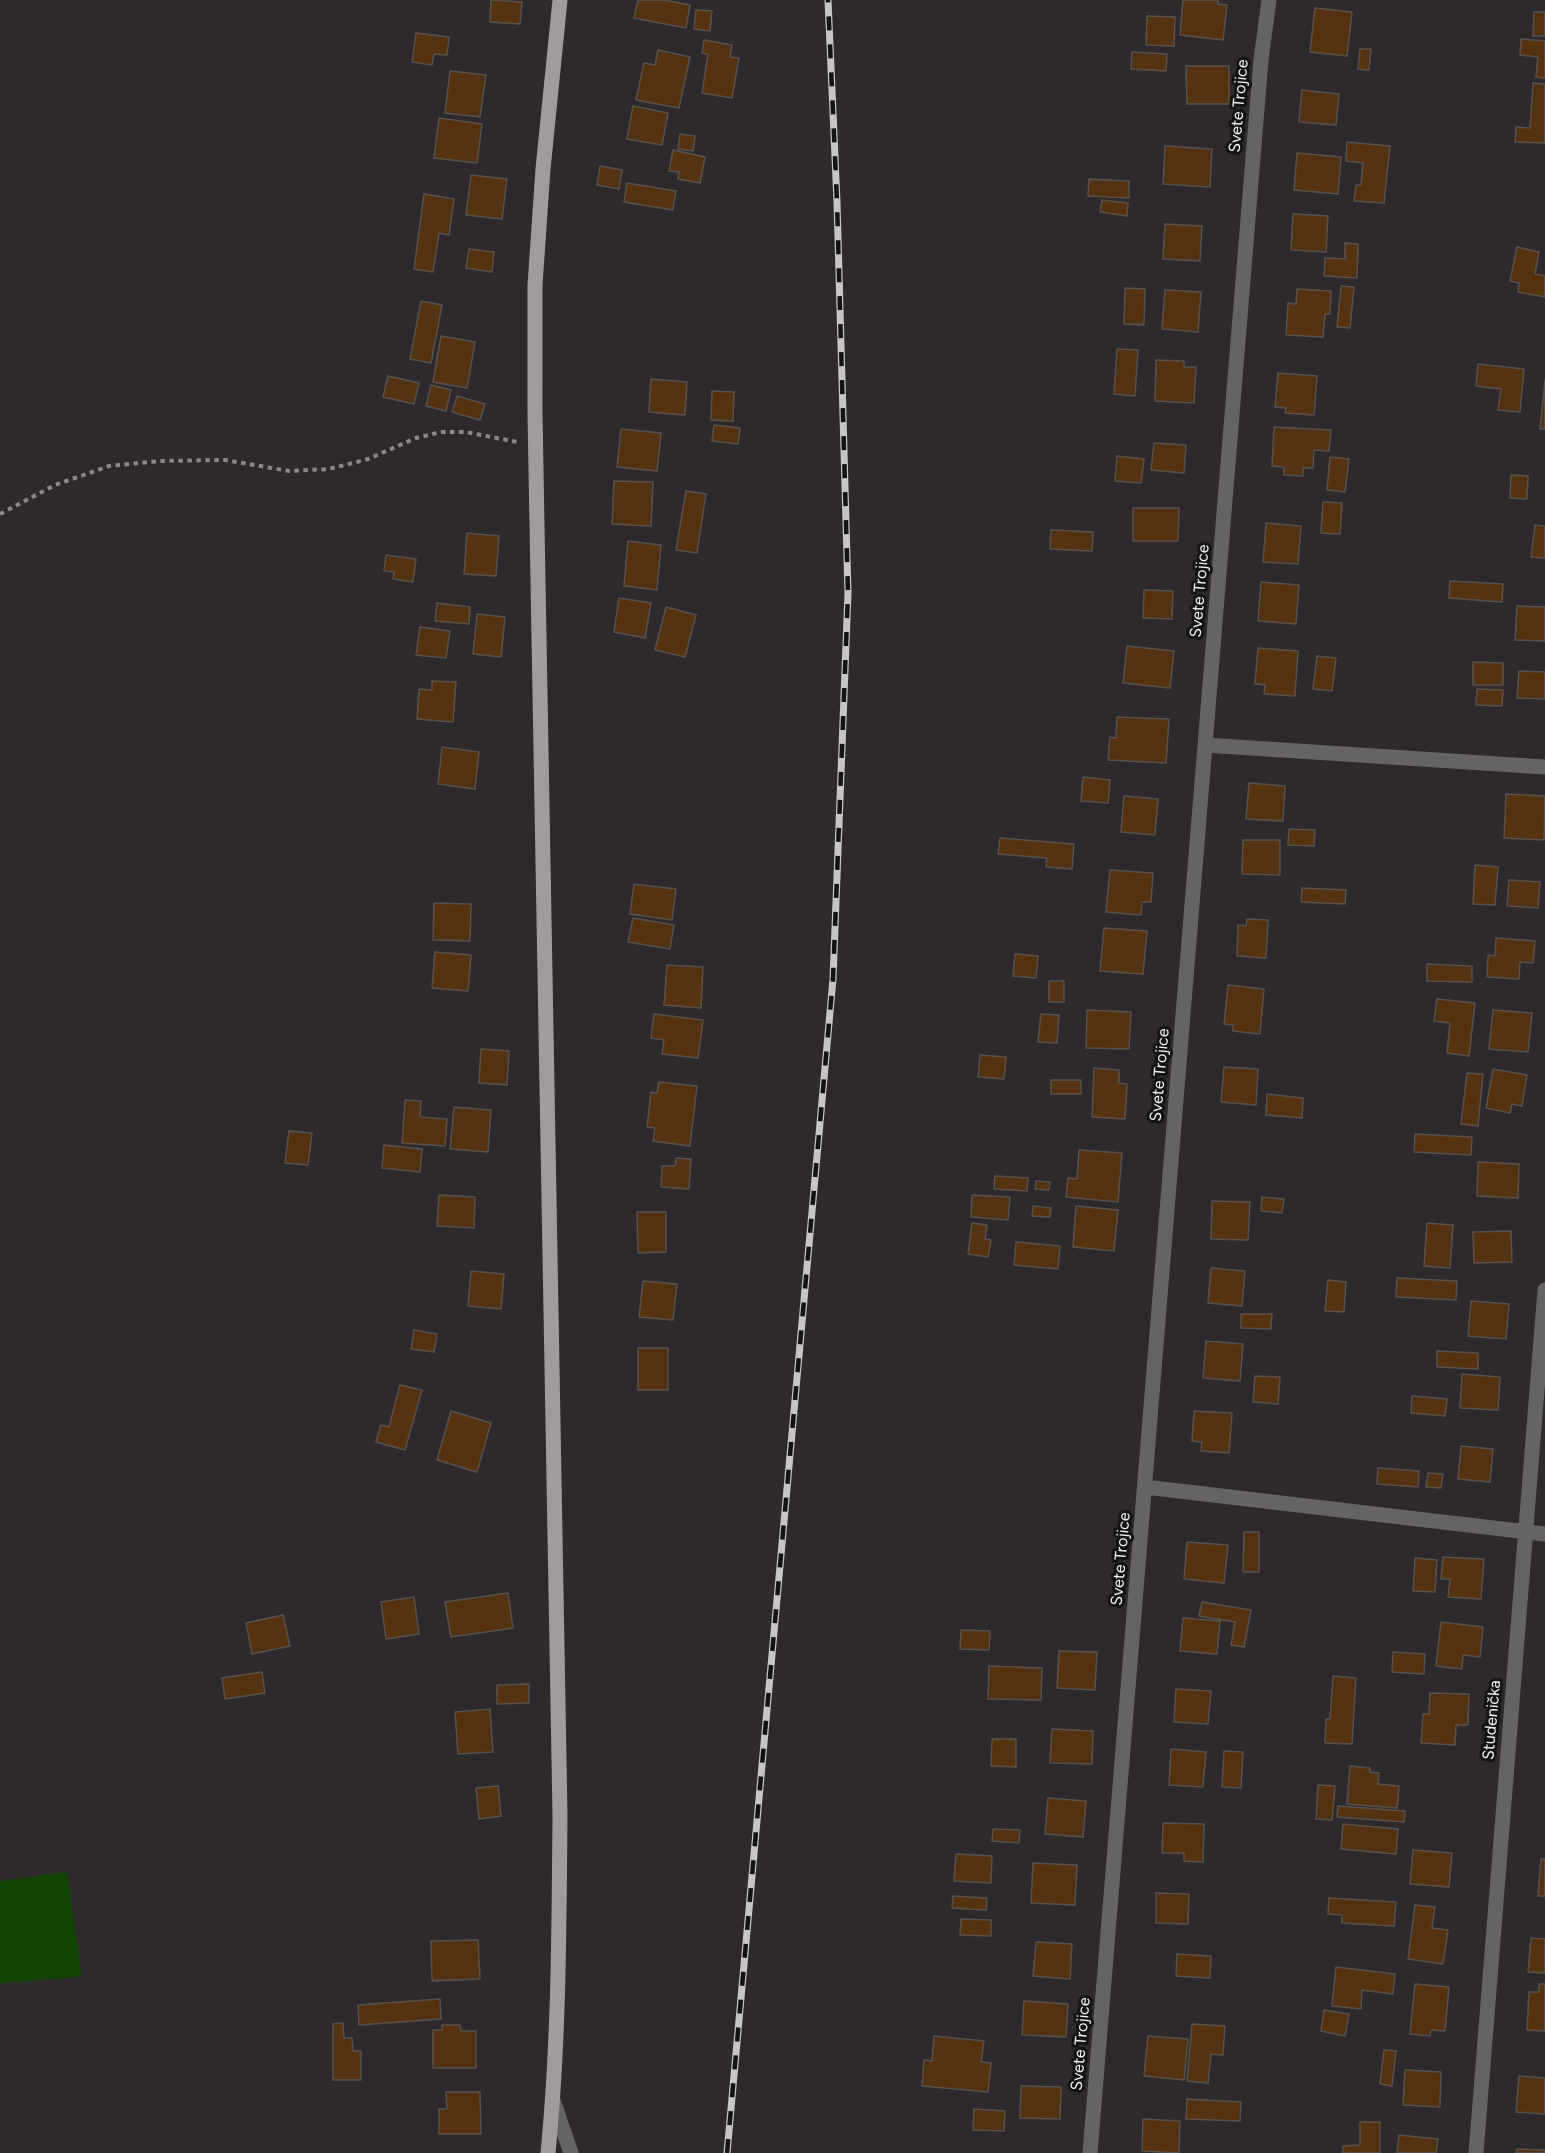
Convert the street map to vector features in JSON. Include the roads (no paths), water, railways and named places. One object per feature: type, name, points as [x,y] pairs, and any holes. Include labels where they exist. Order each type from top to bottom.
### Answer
[{"type":"main road","points":[[548,2153],[553,2100],[558,1980],[560,1815],[535,285],[543,168],[560,0]]},
{"type":"street","name":"Svete Trojice","points":[[1090,2153],[1260,72],[1269,0]]},
{"type":"street","points":[[1205,745],[1545,767]]},
{"type":"street","name":"Studenička","points":[[1476,2153],[1545,1290]]},
{"type":"street","points":[[1145,1487],[1545,1534]]},
{"type":"street","points":[[553,2100],[572,2153]]},
{"type":"railway","points":[[727,2153],[833,979],[848,593],[837,202],[828,0]]}]
